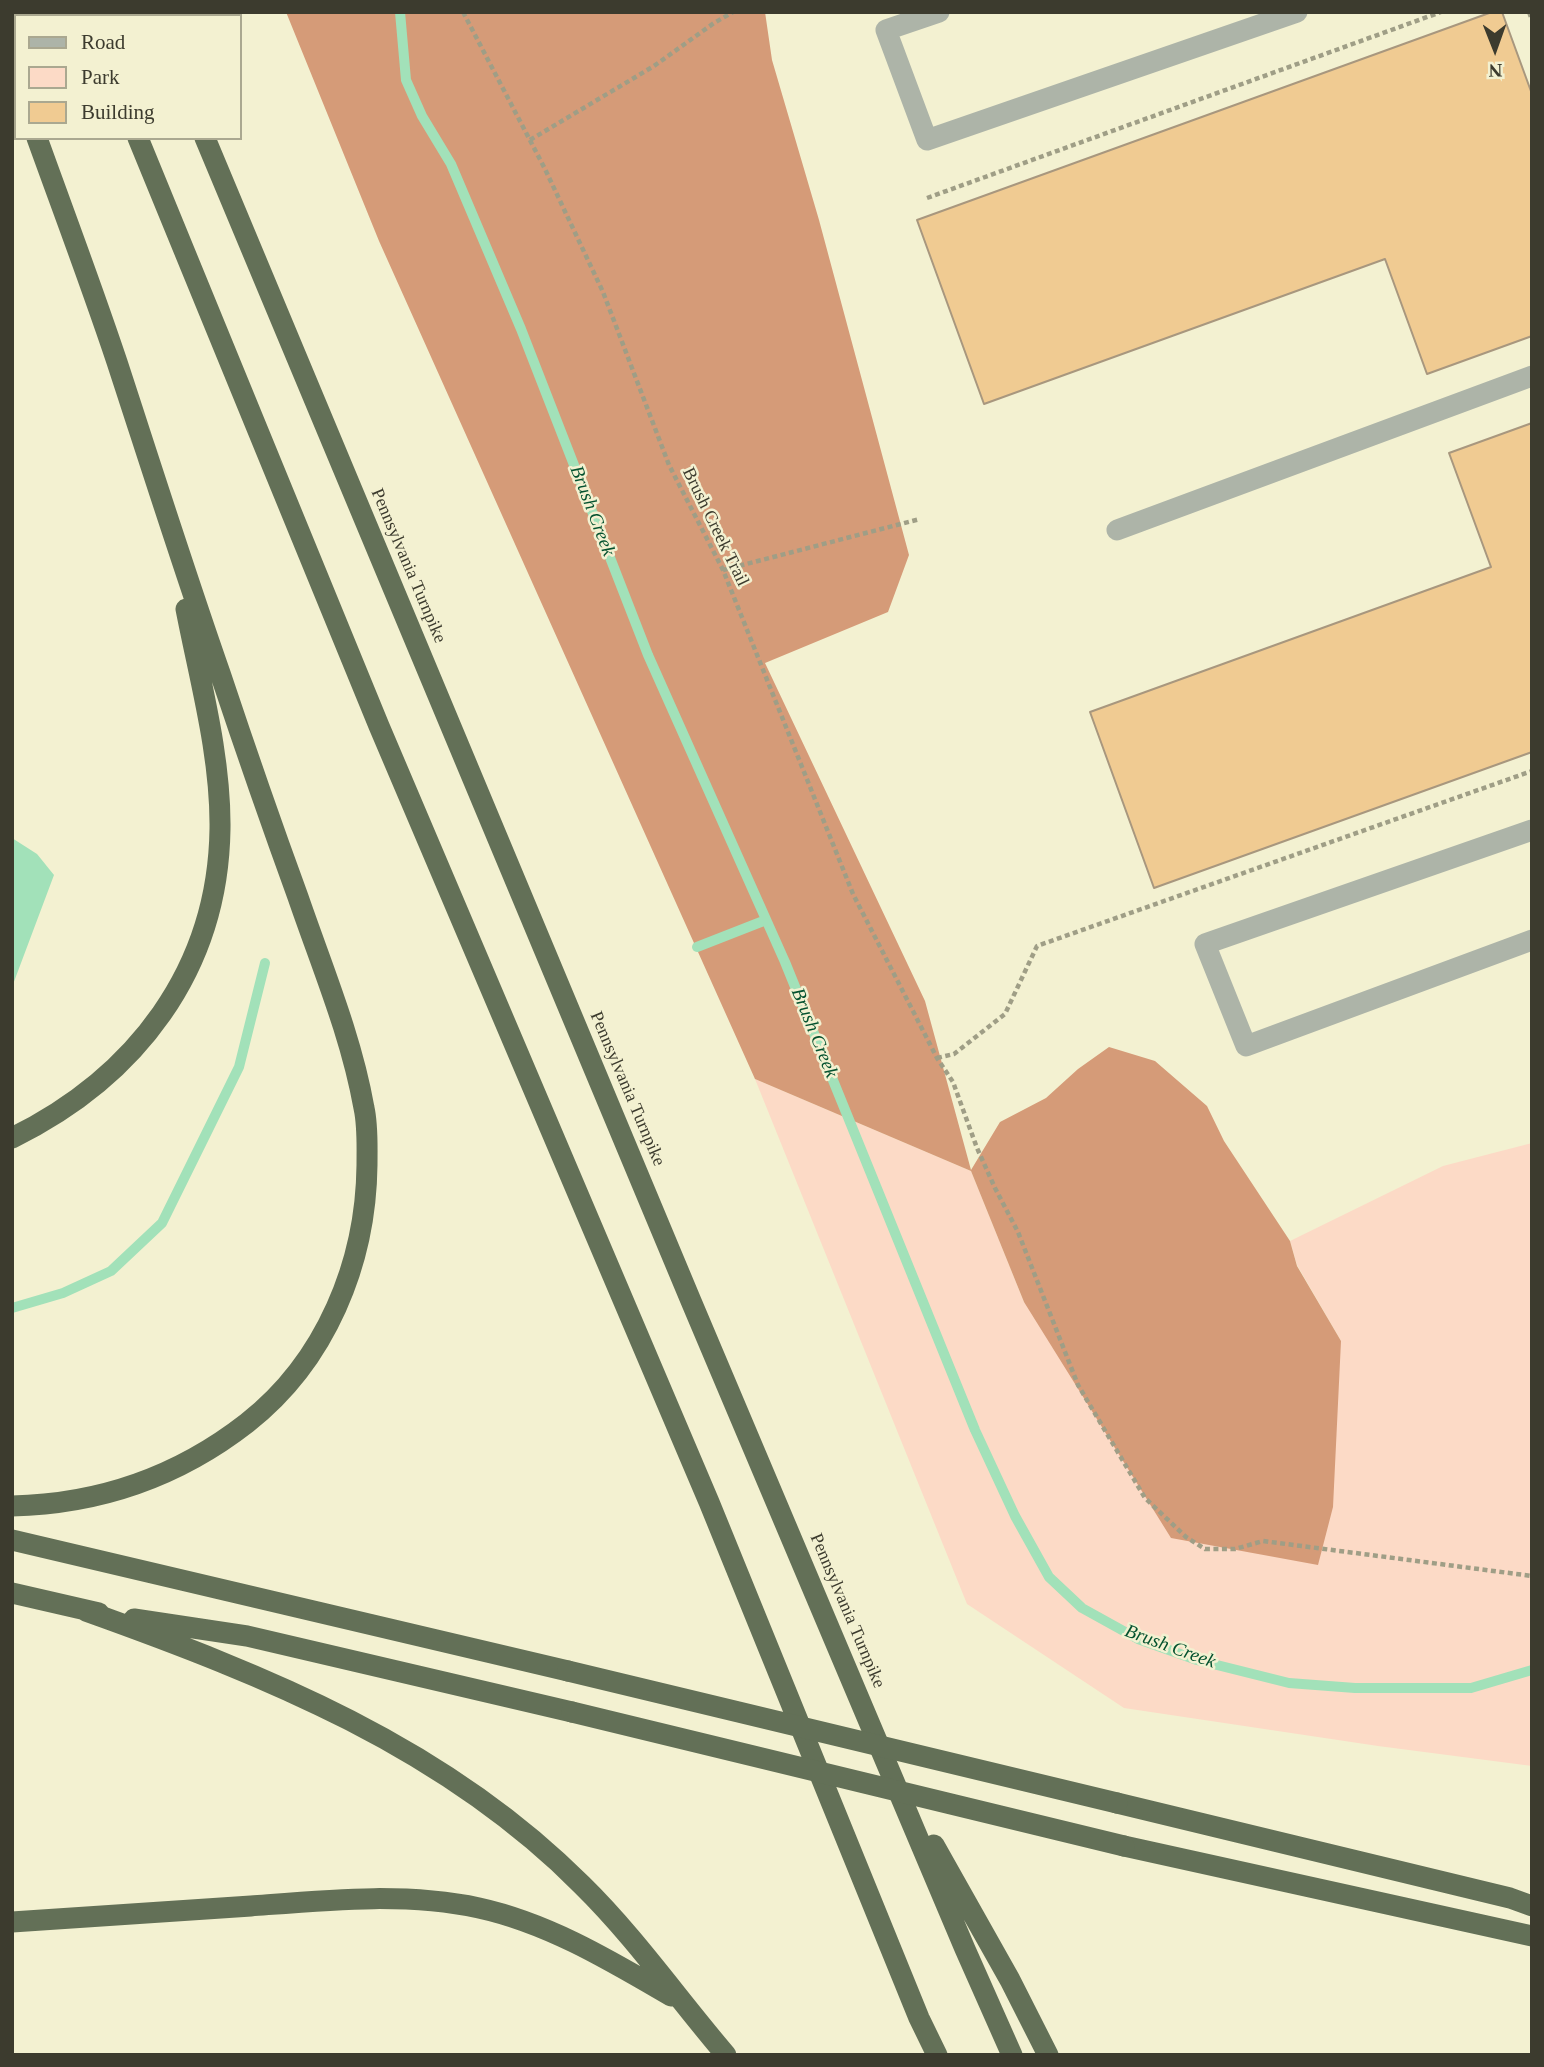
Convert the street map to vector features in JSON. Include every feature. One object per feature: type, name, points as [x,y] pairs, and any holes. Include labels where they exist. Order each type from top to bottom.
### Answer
[{"type":"highway","points":[[12,1506],[92,1498],[140,1484],[188,1463],[229,1437],[262,1411],[293,1379],[320,1339],[346,1288],[359,1242],[367,1195],[368,1148],[365,1113],[349,1040],[264,804],[171,531],[116,358],[38,140]]},
{"type":"highway","points":[[139,140],[379,726],[709,1502],[919,2018],[937,2055]]},
{"type":"highway","name":"Pennsylvania Turnpike","points":[[206,140],[696,1314],[1012,2055]]},
{"type":"highway","points":[[12,1138],[42,1123],[72,1103],[128,1055],[152,1028],[171,999],[204,936],[219,864],[219,791],[171,531]]},
{"type":"highway","points":[[12,1540],[568,1671],[1510,1898],[1532,1906]]},
{"type":"highway","points":[[12,1594],[86,1611],[247,1636],[1124,1846],[1532,1936]]},
{"type":"highway","points":[[86,1611],[200,1652],[345,1716],[471,1790],[582,1884],[726,2055]]},
{"type":"highway","points":[[890,1767],[1010,1980],[1048,2055]]},
{"type":"highway","points":[[12,1922],[333,1900],[409,1899],[444,1902],[481,1908],[546,1930],[610,1961],[681,2002]]},
{"type":"lane","points":[[939,12],[886,30],[927,140],[1297,12]]},
{"type":"lane","points":[[1117,530],[1532,376]]},
{"type":"lane","points":[[1532,830],[1205,944],[1246,1046],[1532,940]]},
{"type":"path","name":"Brush Creek Trail","points":[[463,12],[530,140],[603,292],[669,465],[723,570],[853,894],[937,1058],[953,1082],[977,1148],[1018,1232],[1078,1385],[1145,1498],[1186,1537],[1205,1549],[1235,1549],[1263,1541],[1532,1576]]},
{"type":"path","points":[[530,140],[654,66],[733,12]]},
{"type":"path","points":[[928,198],[1441,12]]},
{"type":"path","points":[[1529,12],[1532,20]]},
{"type":"path","points":[[723,570],[920,519]]},
{"type":"path","points":[[937,1058],[954,1054],[1005,1014],[1037,946],[1532,771]]},
{"type":"green space","points":[[755,1079],[971,1171],[1024,1302],[1341,1341],[1297,1265],[1290,1241],[1443,1166],[1532,1143],[1532,1766],[1124,1708],[967,1604]]},
{"type":"shaded area","points":[[286,12],[765,12],[772,60],[819,220],[909,555],[888,612],[765,663],[925,1001],[971,1170],[1000,1122],[1046,1098],[1078,1069],[1109,1047],[1155,1061],[1207,1106],[1224,1141],[1290,1241],[1297,1266],[1341,1341],[1333,1507],[1318,1565],[1171,1538],[1024,1302],[971,1171],[755,1079],[379,241]]},
{"type":"shaded area","points":[[12,838],[37,854],[54,875],[12,987]]},
{"type":"building","points":[[1492,12],[1502,12],[1532,94],[1532,336],[1427,374],[1385,259],[984,404],[917,220]]},
{"type":"building","points":[[1532,423],[1532,752],[1154,888],[1090,712],[1491,567],[1449,453]]},
{"type":"waterway","name":"Brush Creek","points":[[400,12],[406,80],[422,116],[451,164],[521,329],[648,655],[785,962],[975,1430],[1015,1516],[1049,1577],[1082,1608],[1138,1639],[1197,1660],[1289,1683],[1355,1688],[1471,1688],[1532,1670]]},
{"type":"waterway","points":[[697,947],[766,920]]},
{"type":"waterway","points":[[12,1308],[63,1293],[111,1271],[162,1223],[239,1067],[265,963]]}]
